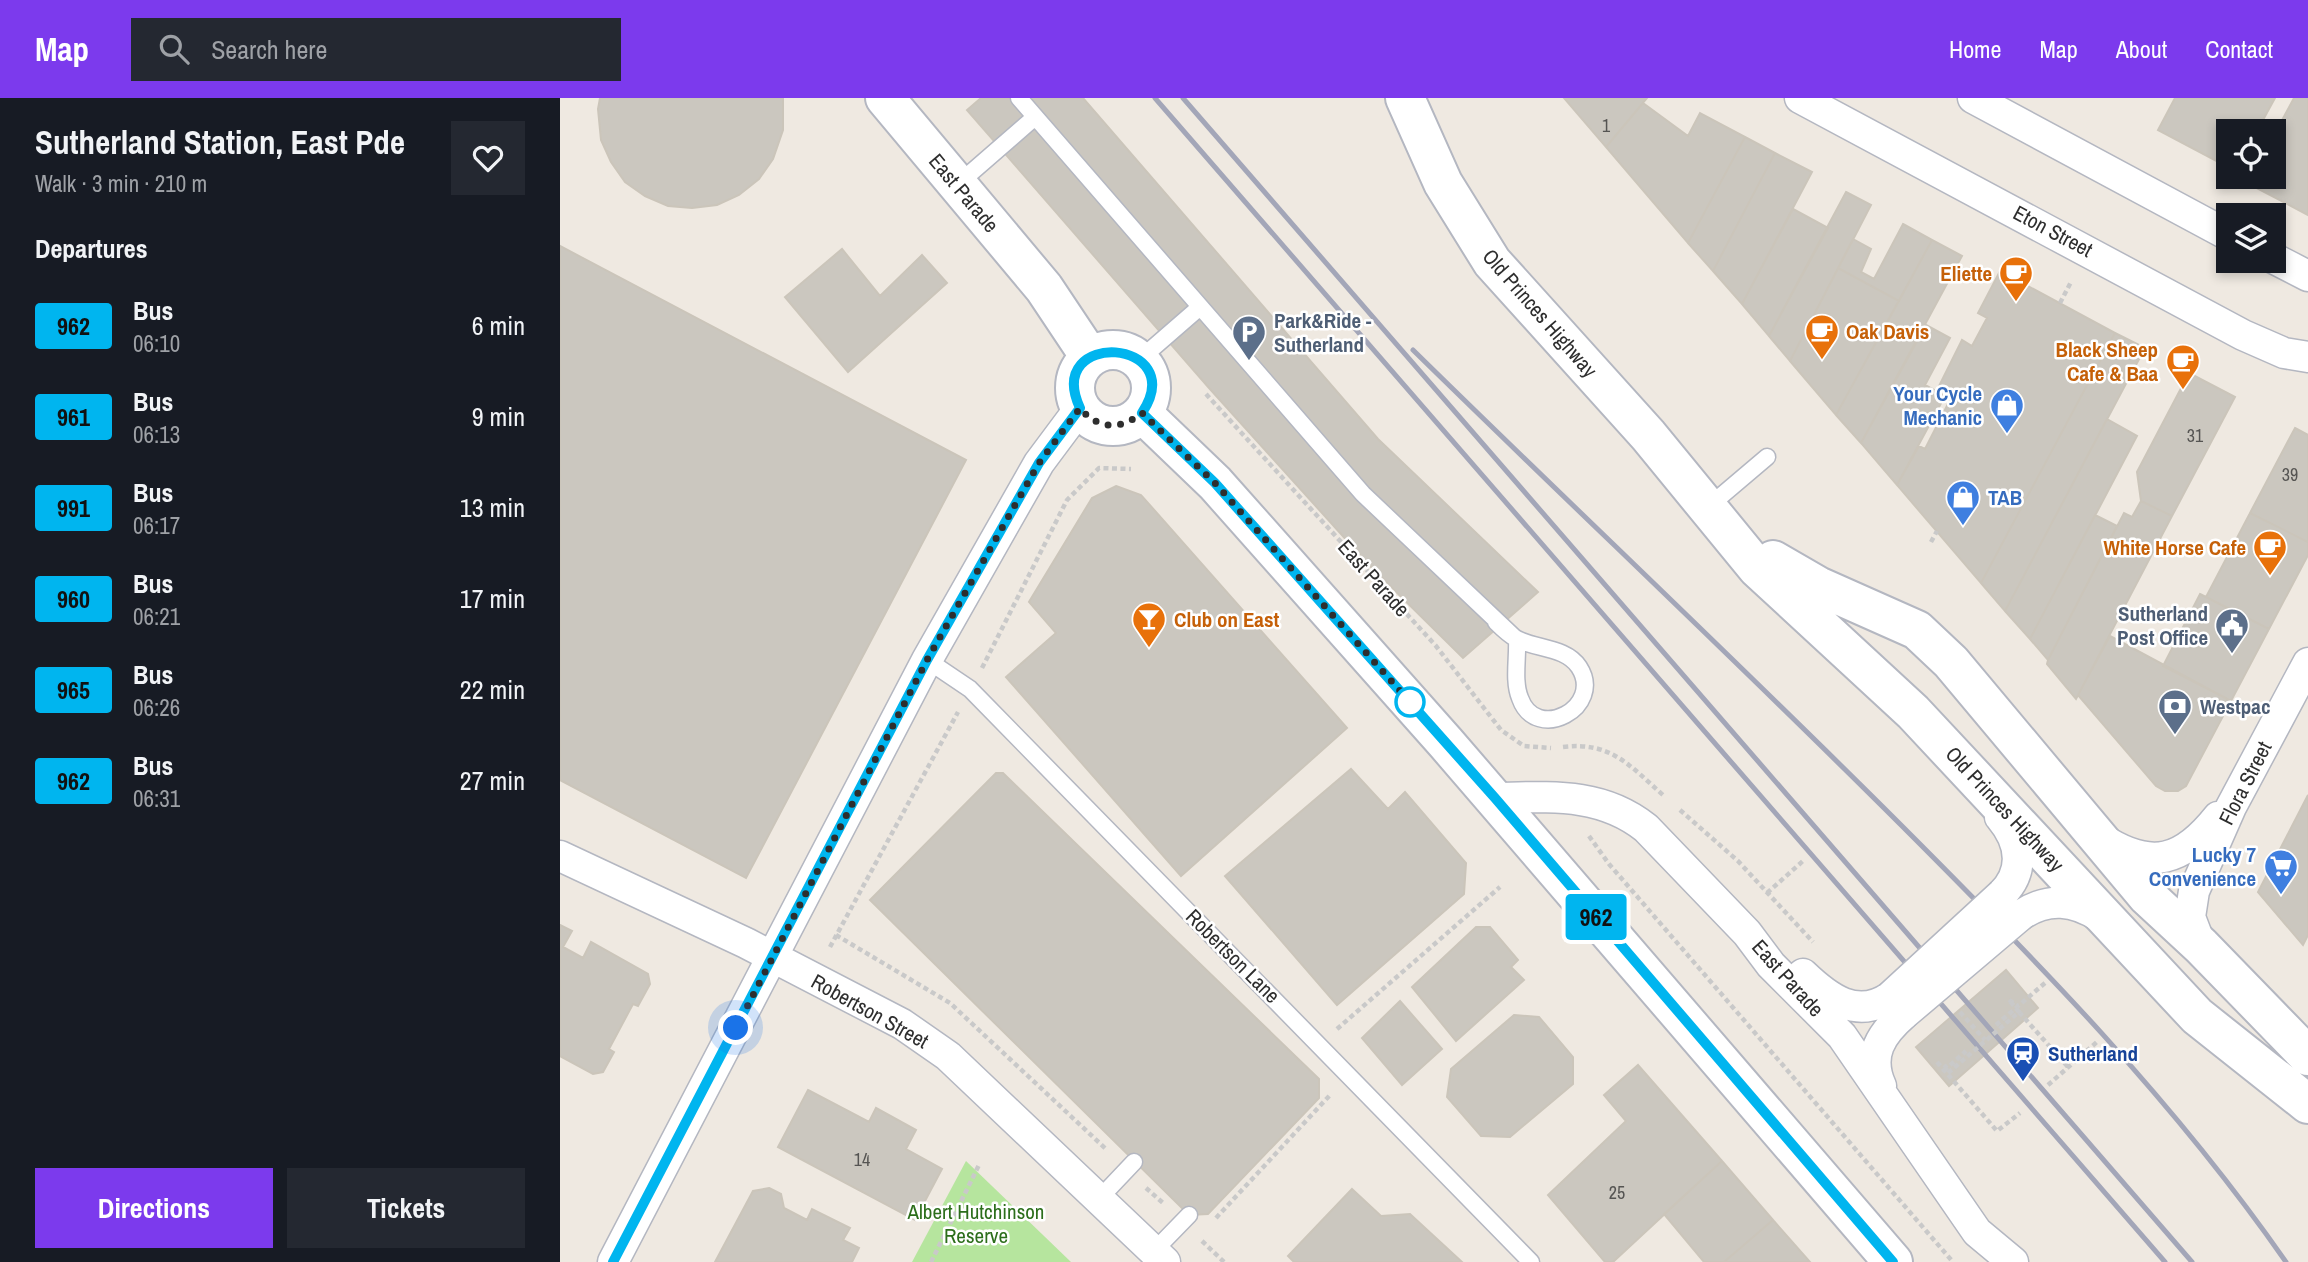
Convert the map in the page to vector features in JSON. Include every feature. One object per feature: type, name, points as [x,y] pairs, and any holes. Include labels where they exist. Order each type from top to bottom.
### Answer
[{"type":"street","name":"East Parade","points":[[885,98],[1044,288],[1090,357]]},
{"type":"street","name":"Old Princes Highway","points":[[1405,98],[1443,183],[1492,262],[1639,425],[1770,581],[1873,673],[1938,738],[2197,1016],[2308,1104]]},
{"type":"street","name":"Eton Street","points":[[1800,98],[2243,335],[2284,353],[2308,357]]},
{"type":"street","points":[[1973,98],[2216,228]]},
{"type":"street","points":[[2286,265],[2308,276]]},
{"type":"street","points":[[1120,350],[1139,360],[1151,386],[1151,396],[1142,413],[1128,423],[1110,426],[1093,420],[1080,408],[1076,381],[1090,357],[1099,352],[1120,350]]},
{"type":"street","points":[[613,1262],[927,660],[1039,463],[1080,408]]},
{"type":"street","points":[[1142,413],[1215,483],[1495,798],[1893,1262]]},
{"type":"street","name":"Old Princes Highway","points":[[1708,507],[1748,541],[1800,577],[1917,630],[1939,649],[2147,896],[2201,946],[2308,1056]]},
{"type":"street","points":[[1939,649],[1925,640],[1907,642],[1898,653],[1894,673],[1898,685],[2015,838],[2018,861],[2013,880],[2012,905]]},
{"type":"street","name":"Flora Street","points":[[2201,946],[2190,916],[2191,898],[2245,780],[2307,669]]},
{"type":"street","points":[[2092,832],[2111,845],[2140,856],[2171,858],[2203,835],[2245,780]]},
{"type":"street","name":"East Parade","points":[[1495,798],[1568,797],[1602,804],[1630,816],[1747,933],[1771,965],[1849,1045],[1977,1232],[2013,1262]]},
{"type":"street","name":"Robertson Street","points":[[560,856],[773,957],[902,1024],[948,1056],[1159,1256]]},
{"type":"street","points":[[1904,1126],[1883,1091],[1874,1062],[1880,1038],[1897,1005],[2012,905],[2064,902],[2086,908],[2118,929]]},
{"type":"street","points":[[1747,933],[1766,950],[1794,965],[1818,988],[1847,1005],[1897,1005]]},
{"type":"lane","points":[[1019,98],[1363,494],[1517,640],[1565,655],[1579,667],[1585,684],[1580,703],[1569,716],[1554,720],[1540,718],[1527,709],[1520,699],[1517,640]]},
{"type":"lane","points":[[958,184],[1035,117]]},
{"type":"lane","points":[[1139,360],[1200,307]]},
{"type":"lane","points":[[1708,507],[1767,457]]},
{"type":"lane","name":"Robertson Lane","points":[[927,660],[970,689],[1531,1262]]},
{"type":"lane","points":[[1098,1199],[1134,1162]]},
{"type":"lane","points":[[1159,1256],[1189,1215]]},
{"type":"path","name":"East Parade","points":[[1206,394],[1436,646],[1501,730],[1524,746],[1547,749]]},
{"type":"path","points":[[1931,542],[1937,531]]},
{"type":"path","points":[[1591,841],[1953,1262]]},
{"type":"path","points":[[1803,861],[1767,893],[1820,950]]},
{"type":"path","points":[[1320,1044],[1500,887]]},
{"type":"path","points":[[1948,1073],[2045,983]]},
{"type":"path","points":[[2009,1000],[2068,1067]]},
{"type":"path","points":[[1996,1025],[2019,1009]]},
{"type":"path","points":[[1959,1010],[1985,1040]]},
{"type":"path","points":[[2048,1085],[2098,1041]]},
{"type":"path","points":[[1966,1051],[1947,1068],[1937,1062],[1997,1131],[2020,1113]]},
{"type":"path","points":[[1213,1221],[1349,1074]]},
{"type":"path","points":[[931,1262],[979,1163]]},
{"type":"path","points":[[1199,1237],[1204,1231]]},
{"type":"green space","name":"Albert Hutchinson Reserve","points":[[966,1161],[1071,1262],[912,1262]]},
{"type":"building","points":[[600,98],[783,98],[783,130],[773,159],[759,179],[739,195],[717,205],[692,208],[668,206],[645,196],[625,182],[611,162],[601,140],[598,109]]},
{"type":"building","name":"Park&Ride - Sutherland","points":[[981,98],[1083,98],[1378,439],[1538,592],[1463,658],[1369,565],[1209,388],[967,110]]},
{"type":"building","points":[[1564,98],[1647,98],[1606,147]]},
{"type":"building","points":[[2175,98],[2275,98],[2264,119],[2216,119],[2216,161],[2158,130]]},
{"type":"building","points":[[2294,98],[2308,98],[2308,215],[2259,189],[2286,189],[2286,119],[2283,119]]},
{"type":"building","points":[[1643,103],[1688,136],[1700,113],[1745,137],[1688,243],[1606,147]]},
{"type":"building","points":[[1745,137],[1775,153],[1713,271],[1688,243]]},
{"type":"building","points":[[1775,153],[1812,172],[1742,304],[1713,271]]},
{"type":"building","points":[[1846,192],[1871,205],[1790,361],[1769,336]]},
{"type":"building","points":[[1793,209],[1828,228],[1769,336],[1742,304]]},
{"type":"building","points":[[1903,224],[1932,240],[1899,301],[1838,268],[1853,239],[1871,249],[1861,272],[1874,279]]},
{"type":"building","points":[[1932,240],[1962,256],[1861,443],[1836,415]]},
{"type":"building","points":[[560,246],[966,460],[746,878],[560,780]]},
{"type":"building","points":[[842,249],[880,296],[922,255],[947,283],[848,372],[785,297]]},
{"type":"building","points":[[1838,268],[1899,301],[1836,415],[1790,361]]},
{"type":"building","points":[[2000,271],[2115,333],[1981,583],[1897,485],[1919,446],[1925,449],[1952,396],[1938,388],[1962,340],[1972,346],[1987,318],[1978,313]]},
{"type":"building","points":[[1926,325],[1950,338],[1925,385],[1945,396],[1897,485],[1861,443]]},
{"type":"building","points":[[2115,333],[2145,348],[2005,611],[1981,583]]},
{"type":"building","points":[[2189,373],[2235,397],[2172,516],[2141,501],[2137,472]]},
{"type":"building","points":[[2107,419],[2137,436],[2030,639],[2005,611]]},
{"type":"building","points":[[2295,428],[2308,435],[2308,542],[2250,513]]},
{"type":"building","points":[[1116,486],[1141,495],[1347,728],[1181,876],[1006,677],[1056,633],[1029,602],[1092,498]]},
{"type":"building","points":[[2141,501],[2172,516],[2076,699],[2047,664],[2048,660],[2124,513],[2132,517]]},
{"type":"building","points":[[2250,513],[2308,542],[2308,555],[2269,629],[2206,597]]},
{"type":"building","points":[[2095,515],[2117,526],[2048,660],[2030,639]]},
{"type":"building","points":[[2200,594],[2269,629],[2231,701],[2163,666]]},
{"type":"building","points":[[2110,636],[2231,701],[2186,786],[2178,791],[2165,791],[2156,786],[2078,695]]},
{"type":"building","points":[[1351,769],[1388,809],[1405,792],[1466,863],[1464,894],[1337,1005],[1225,876]]},
{"type":"building","points":[[996,773],[1003,773],[1319,1079],[1319,1098],[1208,1214],[1189,1215],[870,900]]},
{"type":"building","points":[[2308,795],[2308,935],[2303,945],[2258,892]]},
{"type":"building","points":[[560,925],[572,931],[563,947],[583,958],[591,942],[648,974],[650,984],[638,1006],[633,1004],[609,1049],[614,1052],[603,1072],[593,1074],[560,1056]]},
{"type":"building","points":[[1476,927],[1490,927],[1518,960],[1511,967],[1524,980],[1456,1041],[1412,987]]},
{"type":"building","points":[[2006,970],[2038,1008],[1949,1086],[1916,1047]]},
{"type":"building","points":[[1400,1001],[1442,1049],[1402,1085],[1362,1038]]},
{"type":"building","points":[[1514,1015],[1539,1017],[1573,1057],[1573,1084],[1510,1137],[1481,1136],[1447,1097],[1451,1069]]},
{"type":"building","points":[[1638,1065],[1722,1161],[1613,1262],[1605,1262],[1548,1195],[1626,1121],[1604,1095]]},
{"type":"building","points":[[808,1090],[869,1122],[876,1108],[916,1130],[906,1149],[942,1169],[915,1220],[778,1147]]},
{"type":"building","points":[[1722,1161],[1773,1220],[1724,1262],[1704,1262],[1664,1214]]},
{"type":"building","points":[[769,1188],[781,1194],[784,1208],[807,1220],[812,1209],[850,1228],[843,1240],[859,1248],[852,1262],[715,1262],[753,1191]]},
{"type":"building","points":[[1352,1189],[1381,1216],[1410,1214],[1462,1262],[1294,1262],[1288,1256]]},
{"type":"building","points":[[1773,1220],[1810,1262],[1724,1262]]},
{"type":"railway","points":[[1155,98],[2165,1262]]},
{"type":"railway","points":[[1183,98],[2192,1262]]},
{"type":"railway","points":[[1413,350],[1779,705],[2003,928],[2151,1089],[2198,1145],[2286,1262]]},
{"type":"bus line","name":"962","points":[[613,1262],[927,660],[1039,463],[1080,408],[1075,390],[1078,372],[1090,357],[1110,350],[1130,354],[1145,368],[1149,376],[1151,396],[1142,413],[1215,483],[1495,798],[1893,1262]]},
{"type":"place","name":"Eliette","points":[[2016,303]]},
{"type":"place","name":"Oak Davis","points":[[1822,361]]},
{"type":"place","name":"Park&Ride - Sutherland","points":[[1249,362]]},
{"type":"place","name":"Black Sheep Cafe & Baa","points":[[2183,391]]},
{"type":"place","name":"Your Cycle Mechanic","points":[[2007,435]]},
{"type":"place","name":"TAB","points":[[1963,527]]},
{"type":"place","name":"White Horse Cafe","points":[[2270,577]]},
{"type":"place","name":"Club on East","points":[[1149,649]]},
{"type":"place","name":"Sutherland Post Office","points":[[2232,655]]},
{"type":"place","name":"Westpac","points":[[2175,736]]},
{"type":"place","name":"Lucky 7 Convenience","points":[[2281,896]]},
{"type":"place","name":"Sutherland","points":[[2023,1083]]},
{"type":"route","points":[[736,1028],[927,660],[1039,463],[1080,408],[1101,425],[1110,426],[1128,423],[1142,413],[1163,431],[1215,483],[1410,702]]}]
